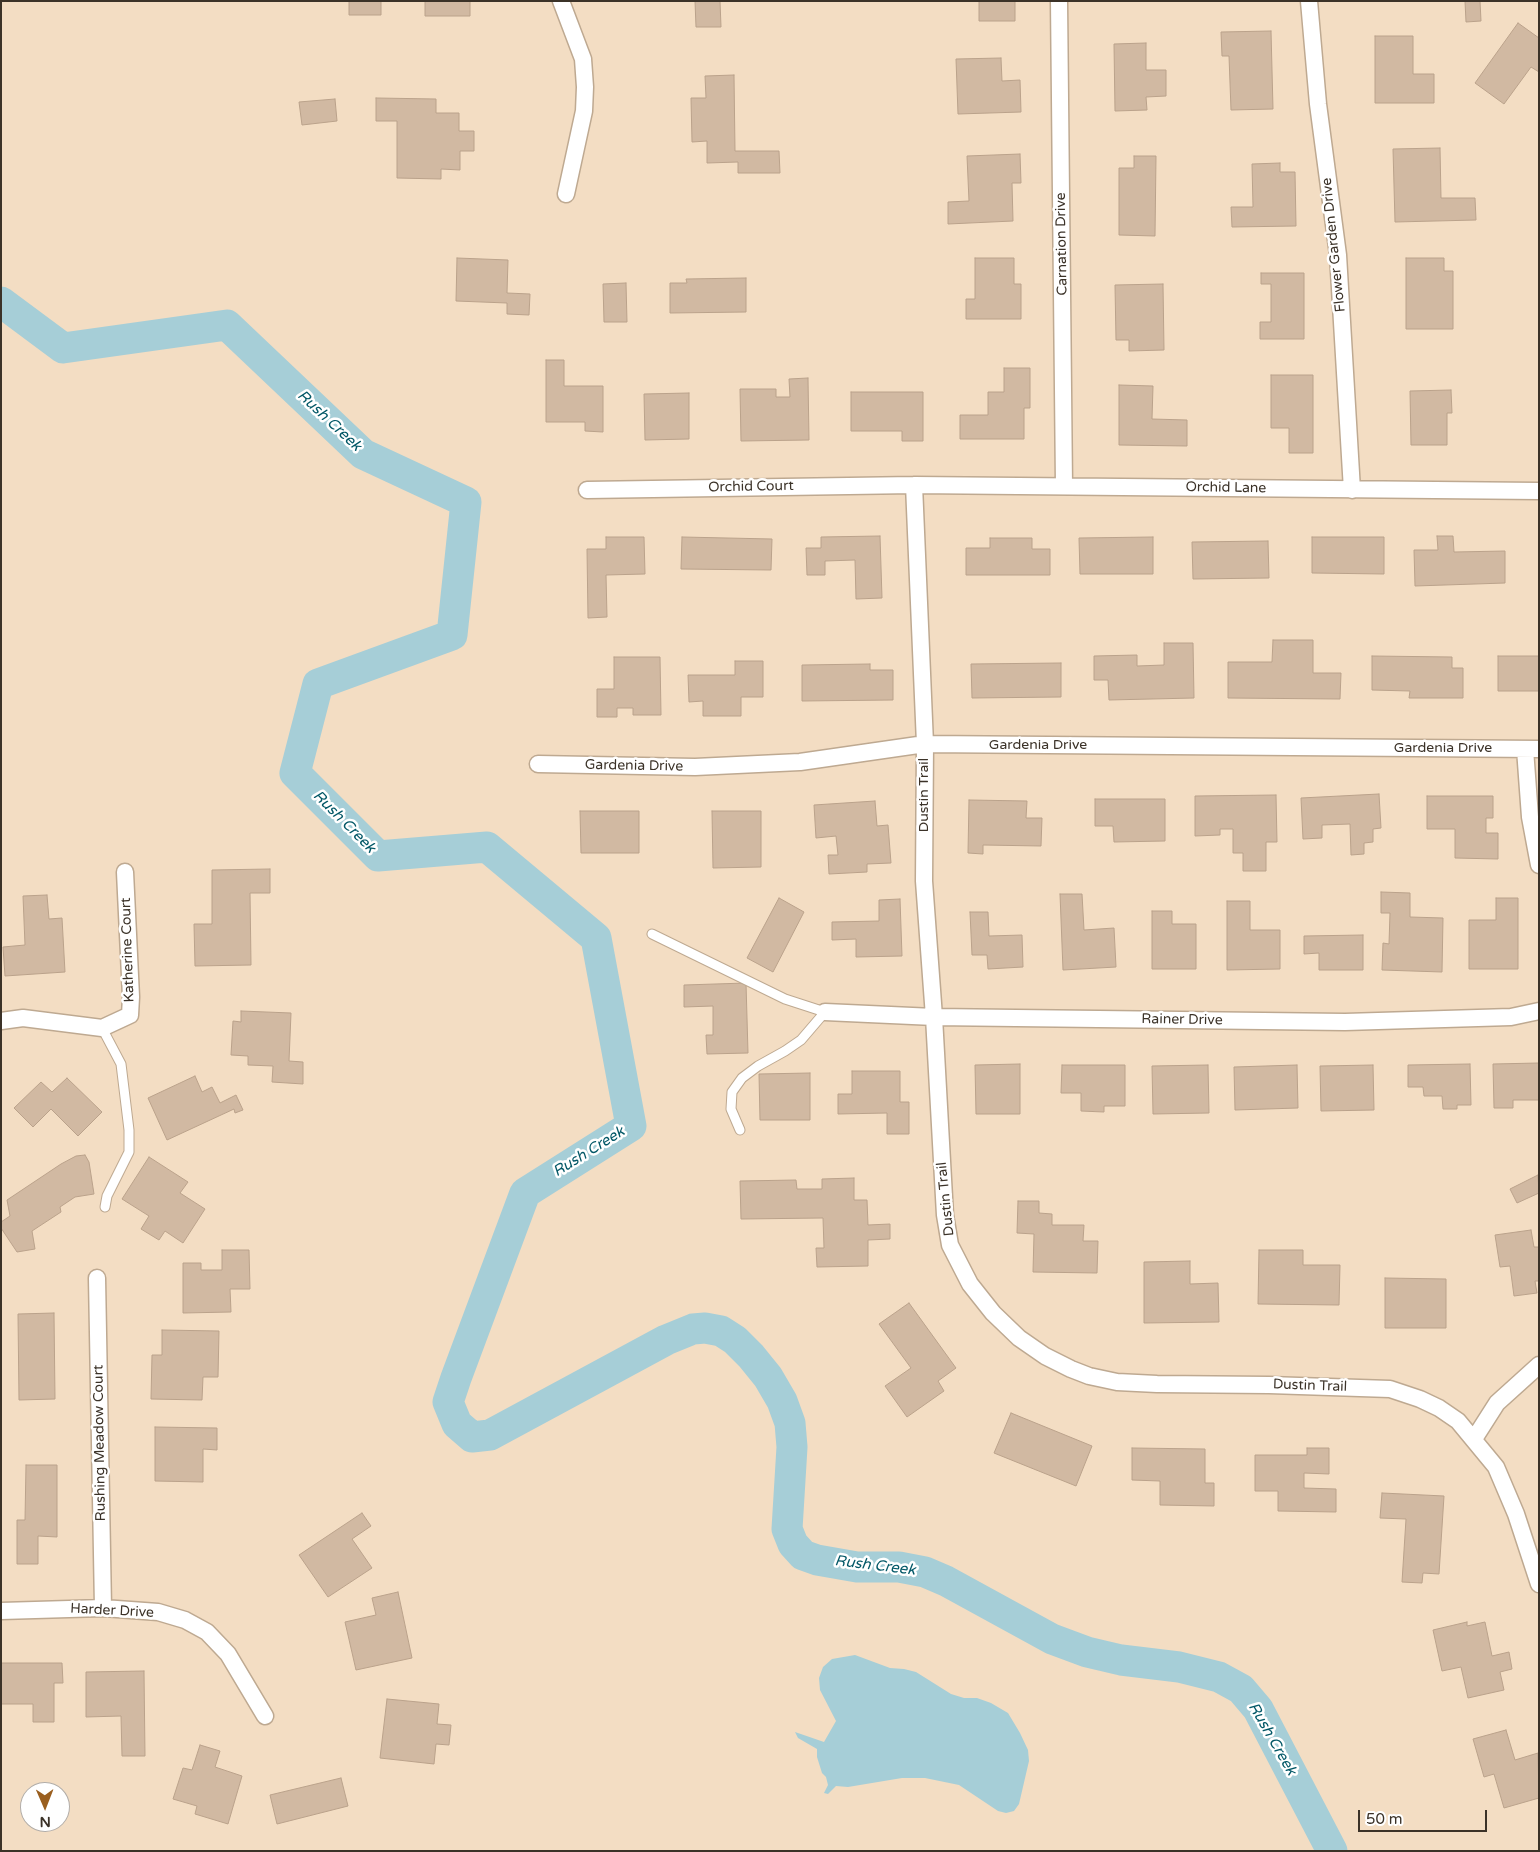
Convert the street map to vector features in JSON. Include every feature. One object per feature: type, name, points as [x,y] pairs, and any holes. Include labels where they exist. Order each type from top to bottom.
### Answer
[{"type":"street","points":[[561,1],[584,59],[585,87],[584,111],[566,194]]},
{"type":"street","name":"Carnation Drive","points":[[1059,1],[1064,486]]},
{"type":"street","name":"Flower Garden Drive","points":[[1309,1],[1318,104],[1338,255],[1352,490]]},
{"type":"street","name":"Orchid Lane","points":[[914,485],[1539,491]]},
{"type":"street","name":"Orchid Court","points":[[587,490],[914,485]]},
{"type":"street","name":"Dustin Trail","points":[[914,485],[925,744],[924,880],[945,1215],[950,1245],[970,1284],[993,1313],[1020,1338],[1045,1356],[1089,1376],[1117,1382],[1157,1384],[1278,1385],[1390,1389],[1420,1399],[1439,1408],[1458,1421],[1496,1467],[1516,1514],[1539,1584]]},
{"type":"street","name":"Gardenia Drive","points":[[538,764],[695,767],[800,762],[925,744],[1532,749]]},
{"type":"street","points":[[1532,749],[1530,817],[1539,865]]},
{"type":"street","name":"Katherine Court","points":[[102,1028],[130,1015],[131,997],[124,872]]},
{"type":"street","name":"Rainer Drive","points":[[825,1012],[934,1017],[1345,1022],[1512,1017],[1539,1011]]},
{"type":"street","points":[[1,1021],[23,1018],[102,1028]]},
{"type":"street","name":"Rushing Meadow Court","points":[[97,1278],[102,1608]]},
{"type":"street","points":[[1474,1439],[1497,1403],[1539,1365]]},
{"type":"street","name":"Harder Drive","points":[[1,1611],[102,1608],[158,1612],[185,1620],[207,1632],[228,1654],[265,1716]]},
{"type":"lane","points":[[652,934],[785,999],[825,1012],[801,1040],[742,1078],[732,1092],[731,1110],[740,1130]]},
{"type":"lane","points":[[102,1028],[121,1064],[129,1152],[107,1196],[105,1207]]},
{"type":"water","points":[[855,1655],[890,1668],[916,1672],[951,1694],[964,1698],[977,1698],[991,1703],[1008,1713],[1028,1750],[1029,1761],[1019,1804],[1014,1811],[1006,1813],[998,1811],[959,1785],[925,1778],[902,1778],[848,1787],[836,1786],[828,1794],[824,1793],[828,1785],[817,1757],[817,1749],[798,1738],[795,1732],[824,1742],[836,1721],[820,1690],[819,1678],[823,1667],[832,1659]]},
{"type":"building","points":[[349,1],[381,1],[381,15],[349,15]]},
{"type":"building","points":[[425,1],[470,1],[470,16],[425,16]]},
{"type":"building","points":[[695,1],[720,1],[721,27],[696,27]]},
{"type":"building","points":[[979,1],[1015,1],[1015,21],[979,21]]},
{"type":"building","points":[[1465,1],[1480,1],[1481,21],[1466,22]]},
{"type":"building","points":[[1518,23],[1539,38],[1539,72],[1531,67],[1504,104],[1475,83]]},
{"type":"building","points":[[1271,31],[1273,109],[1231,110],[1229,56],[1222,56],[1221,32]]},
{"type":"building","points":[[1375,36],[1413,36],[1413,74],[1434,74],[1434,103],[1375,103]]},
{"type":"building","points":[[1146,43],[1146,70],[1166,70],[1166,96],[1146,97],[1147,110],[1115,111],[1114,44]]},
{"type":"building","points":[[1001,58],[1002,81],[1020,80],[1021,112],[958,114],[956,59]]},
{"type":"building","points":[[734,75],[735,151],[779,151],[780,173],[738,173],[738,162],[707,163],[707,141],[692,142],[691,98],[706,98],[705,76]]},
{"type":"building","points":[[376,98],[436,99],[436,113],[459,113],[459,131],[474,131],[474,151],[460,151],[460,170],[441,169],[441,179],[397,178],[397,121],[376,121]]},
{"type":"building","points":[[335,99],[337,121],[302,125],[299,102]]},
{"type":"building","points":[[1440,148],[1441,198],[1475,198],[1476,220],[1395,222],[1393,149]]},
{"type":"building","points":[[1020,154],[1021,183],[1012,183],[1013,221],[948,224],[948,202],[969,201],[967,156]]},
{"type":"building","points":[[1134,156],[1156,156],[1155,236],[1119,235],[1119,168],[1134,168]]},
{"type":"building","points":[[1280,163],[1280,172],[1295,172],[1296,226],[1232,227],[1231,207],[1253,207],[1252,164]]},
{"type":"building","points":[[457,258],[508,260],[507,293],[530,294],[529,315],[507,314],[507,303],[456,301]]},
{"type":"building","points":[[975,258],[1014,258],[1014,284],[1021,284],[1021,319],[966,319],[966,299],[975,299]]},
{"type":"building","points":[[1406,258],[1444,258],[1444,271],[1453,271],[1453,329],[1406,329]]},
{"type":"building","points":[[1261,273],[1304,273],[1304,339],[1260,339],[1260,322],[1271,322],[1271,284],[1261,284]]},
{"type":"building","points":[[746,278],[746,312],[670,313],[670,283],[687,283],[686,279]]},
{"type":"building","points":[[626,283],[627,322],[604,322],[603,284]]},
{"type":"building","points":[[1163,284],[1164,350],[1129,351],[1129,340],[1116,340],[1115,285]]},
{"type":"building","points":[[546,360],[564,360],[564,386],[603,386],[603,432],[585,431],[585,422],[546,422]]},
{"type":"building","points":[[1004,368],[1030,368],[1030,408],[1024,408],[1024,439],[960,439],[960,415],[988,415],[988,392],[1004,392]]},
{"type":"building","points":[[1271,375],[1313,375],[1313,453],[1289,453],[1289,428],[1271,428]]},
{"type":"building","points":[[808,378],[809,440],[741,441],[740,389],[776,389],[776,397],[790,397],[789,379]]},
{"type":"building","points":[[1119,385],[1153,386],[1152,419],[1187,420],[1187,446],[1119,445]]},
{"type":"building","points":[[1451,390],[1452,413],[1447,413],[1447,445],[1411,445],[1410,391]]},
{"type":"building","points":[[851,392],[923,392],[923,441],[902,441],[902,431],[851,431]]},
{"type":"building","points":[[689,393],[689,439],[645,440],[644,394]]},
{"type":"building","points":[[880,536],[882,598],[856,599],[855,560],[825,561],[825,575],[807,575],[806,548],[821,548],[821,537]]},
{"type":"building","points":[[1437,536],[1453,536],[1454,552],[1505,551],[1505,583],[1415,586],[1414,550],[1438,550]]},
{"type":"building","points":[[606,537],[644,537],[645,574],[606,575],[607,617],[588,618],[587,549],[606,549]]},
{"type":"building","points":[[682,537],[772,539],[771,570],[681,569]]},
{"type":"building","points":[[1153,537],[1153,574],[1080,574],[1079,538]]},
{"type":"building","points":[[1312,537],[1384,537],[1384,574],[1312,573]]},
{"type":"building","points":[[990,538],[1032,538],[1032,549],[1050,549],[1050,575],[966,575],[966,548],[990,548]]},
{"type":"building","points":[[1268,541],[1269,578],[1193,579],[1192,542]]},
{"type":"building","points":[[1273,640],[1313,640],[1313,673],[1341,673],[1340,699],[1228,698],[1228,662],[1272,662]]},
{"type":"building","points":[[1164,643],[1193,643],[1194,698],[1109,700],[1108,680],[1094,680],[1094,656],[1137,655],[1137,666],[1164,665]]},
{"type":"building","points":[[1372,656],[1452,657],[1452,668],[1463,668],[1463,698],[1409,698],[1410,691],[1372,690]]},
{"type":"building","points":[[1498,656],[1539,656],[1539,691],[1498,691]]},
{"type":"building","points":[[614,657],[660,657],[661,715],[633,715],[633,708],[617,708],[617,717],[597,717],[597,689],[614,689]]},
{"type":"building","points":[[735,661],[763,661],[763,697],[741,697],[741,716],[703,716],[703,701],[689,702],[688,675],[735,675]]},
{"type":"building","points":[[1061,663],[1061,697],[972,698],[971,664]]},
{"type":"building","points":[[870,664],[870,670],[893,670],[893,700],[802,701],[802,665]]},
{"type":"building","points":[[1379,794],[1381,828],[1373,829],[1373,842],[1364,843],[1364,854],[1351,855],[1350,824],[1322,825],[1322,838],[1303,839],[1301,798]]},
{"type":"building","points":[[1276,795],[1277,842],[1266,842],[1266,871],[1243,871],[1243,853],[1233,853],[1233,829],[1220,829],[1220,835],[1195,836],[1195,796]]},
{"type":"building","points":[[1427,796],[1493,796],[1493,818],[1486,818],[1486,833],[1498,833],[1498,859],[1455,858],[1455,829],[1427,829]]},
{"type":"building","points":[[1095,799],[1165,799],[1165,841],[1114,842],[1113,826],[1095,826]]},
{"type":"building","points":[[969,800],[1027,801],[1026,818],[1042,818],[1041,846],[983,845],[983,854],[968,853]]},
{"type":"building","points":[[875,801],[877,826],[888,825],[891,863],[867,864],[867,872],[829,874],[828,855],[838,855],[836,836],[816,838],[814,805]]},
{"type":"building","points":[[580,811],[639,811],[639,853],[581,853]]},
{"type":"building","points":[[712,811],[761,811],[761,867],[713,868]]},
{"type":"building","points":[[270,869],[270,893],[250,893],[251,965],[195,966],[194,924],[212,924],[212,870]]},
{"type":"building","points":[[1381,892],[1410,893],[1410,917],[1443,918],[1442,972],[1382,970],[1383,943],[1389,944],[1390,913],[1381,913]]},
{"type":"building","points":[[1060,894],[1082,894],[1084,930],[1114,928],[1116,967],[1063,970]]},
{"type":"building","points":[[47,895],[49,919],[62,918],[65,972],[5,976],[3,947],[25,945],[23,896]]},
{"type":"building","points":[[779,898],[804,912],[773,972],[747,958]]},
{"type":"building","points":[[1496,898],[1518,898],[1518,969],[1469,969],[1469,920],[1496,920]]},
{"type":"building","points":[[900,899],[902,956],[856,957],[856,939],[832,940],[832,922],[879,921],[879,900]]},
{"type":"building","points":[[1227,901],[1250,901],[1250,930],[1280,930],[1280,969],[1227,970]]},
{"type":"building","points":[[1152,911],[1172,911],[1172,924],[1196,924],[1196,969],[1152,969]]},
{"type":"building","points":[[970,912],[988,912],[989,936],[1022,935],[1023,967],[988,969],[987,955],[972,955]]},
{"type":"building","points":[[1363,935],[1363,970],[1319,970],[1319,953],[1304,954],[1304,936]]},
{"type":"building","points":[[746,983],[748,1053],[707,1054],[706,1035],[713,1035],[713,1006],[684,1007],[684,985]]},
{"type":"building","points":[[241,1011],[291,1013],[289,1061],[303,1062],[303,1084],[272,1082],[273,1066],[248,1065],[248,1056],[231,1055],[233,1021],[241,1022]]},
{"type":"building","points":[[1539,1063],[1539,1100],[1513,1100],[1513,1108],[1494,1108],[1493,1064]]},
{"type":"building","points":[[1020,1064],[1020,1114],[976,1114],[975,1065]]},
{"type":"building","points":[[1470,1064],[1471,1105],[1457,1105],[1457,1109],[1443,1109],[1442,1096],[1424,1096],[1423,1087],[1408,1087],[1408,1065]]},
{"type":"building","points":[[1062,1065],[1125,1065],[1125,1106],[1104,1106],[1104,1112],[1081,1111],[1081,1093],[1061,1093]]},
{"type":"building","points":[[1208,1065],[1209,1113],[1153,1114],[1152,1066]]},
{"type":"building","points":[[1297,1065],[1298,1108],[1235,1110],[1234,1067]]},
{"type":"building","points":[[1373,1065],[1374,1110],[1321,1111],[1320,1066]]},
{"type":"building","points":[[852,1071],[900,1071],[900,1102],[909,1102],[909,1134],[887,1134],[887,1113],[838,1114],[838,1094],[852,1094]]},
{"type":"building","points":[[810,1073],[810,1120],[760,1120],[759,1074]]},
{"type":"building","points":[[195,1076],[202,1092],[212,1087],[220,1103],[236,1095],[243,1110],[235,1113],[234,1109],[167,1140],[148,1098]]},
{"type":"building","points":[[67,1078],[102,1112],[78,1136],[51,1109],[33,1127],[14,1108],[41,1082],[52,1092]]},
{"type":"building","points":[[85,1155],[89,1162],[94,1194],[75,1197],[60,1207],[61,1212],[32,1231],[35,1249],[17,1252],[1,1228],[1,1222],[10,1216],[7,1200],[61,1164],[76,1156]]},
{"type":"building","points":[[149,1157],[188,1182],[180,1193],[205,1209],[183,1243],[165,1231],[159,1240],[141,1229],[149,1216],[122,1199]]},
{"type":"building","points":[[1538,1175],[1539,1193],[1517,1203],[1510,1189]]},
{"type":"building","points":[[854,1178],[854,1200],[867,1200],[868,1225],[890,1224],[890,1239],[868,1240],[868,1266],[817,1267],[816,1248],[824,1248],[823,1218],[741,1219],[740,1181],[796,1180],[797,1189],[822,1189],[822,1179]]},
{"type":"building","points":[[1018,1201],[1039,1201],[1039,1213],[1052,1214],[1052,1225],[1084,1225],[1083,1241],[1098,1241],[1097,1273],[1033,1272],[1034,1234],[1017,1233]]},
{"type":"building","points":[[1531,1230],[1534,1247],[1539,1247],[1539,1281],[1535,1281],[1537,1293],[1514,1296],[1510,1266],[1500,1267],[1495,1235]]},
{"type":"building","points":[[222,1250],[249,1250],[250,1289],[230,1289],[231,1312],[183,1313],[183,1263],[201,1263],[201,1270],[222,1270]]},
{"type":"building","points":[[1259,1250],[1303,1250],[1303,1265],[1340,1265],[1339,1305],[1258,1304]]},
{"type":"building","points":[[1190,1261],[1190,1284],[1218,1283],[1219,1322],[1144,1323],[1144,1262]]},
{"type":"building","points":[[1385,1278],[1446,1279],[1446,1328],[1385,1328]]},
{"type":"building","points":[[909,1303],[956,1368],[938,1381],[944,1391],[907,1417],[885,1386],[911,1368],[879,1324]]},
{"type":"building","points":[[54,1313],[55,1399],[19,1400],[18,1314]]},
{"type":"building","points":[[162,1330],[219,1331],[218,1377],[203,1377],[202,1400],[151,1399],[152,1355],[162,1355]]},
{"type":"building","points":[[1011,1413],[1092,1446],[1076,1486],[994,1453]]},
{"type":"building","points":[[155,1427],[217,1428],[217,1450],[203,1449],[203,1482],[155,1481]]},
{"type":"building","points":[[1132,1448],[1205,1449],[1205,1483],[1214,1483],[1214,1506],[1160,1505],[1160,1481],[1132,1480]]},
{"type":"building","points":[[1307,1448],[1329,1448],[1329,1474],[1304,1473],[1304,1488],[1336,1489],[1336,1512],[1278,1511],[1278,1491],[1255,1491],[1255,1455],[1307,1455]]},
{"type":"building","points":[[26,1465],[57,1465],[57,1537],[38,1536],[38,1564],[17,1564],[17,1520],[25,1520]]},
{"type":"building","points":[[1382,1493],[1444,1496],[1439,1574],[1423,1573],[1422,1583],[1402,1582],[1406,1519],[1380,1518]]},
{"type":"building","points":[[362,1513],[371,1526],[352,1539],[372,1568],[328,1597],[299,1555]]},
{"type":"building","points":[[398,1592],[412,1658],[356,1670],[345,1622],[376,1615],[372,1598]]},
{"type":"building","points":[[1467,1622],[1467,1626],[1485,1622],[1492,1656],[1509,1652],[1512,1669],[1500,1672],[1504,1690],[1468,1698],[1461,1667],[1442,1671],[1433,1630]]},
{"type":"building","points":[[1,1663],[62,1663],[63,1683],[54,1683],[54,1722],[33,1722],[33,1704],[1,1704]]},
{"type":"building","points":[[144,1671],[145,1756],[122,1756],[121,1716],[86,1717],[86,1672]]},
{"type":"building","points":[[387,1699],[439,1704],[437,1724],[451,1725],[449,1745],[436,1744],[434,1764],[380,1758]]},
{"type":"building","points":[[1506,1730],[1515,1760],[1538,1753],[1539,1798],[1504,1808],[1494,1774],[1484,1777],[1473,1739]]},
{"type":"building","points":[[200,1745],[220,1751],[215,1767],[242,1776],[228,1824],[195,1814],[197,1806],[173,1799],[183,1768],[192,1770]]},
{"type":"building","points":[[341,1778],[348,1806],[277,1824],[270,1795]]},
{"type":"waterway","name":"Rush Creek","points":[[1,302],[63,348],[227,325],[363,454],[466,502],[452,635],[318,684],[295,773],[378,856],[487,847],[596,938],[631,1126],[525,1193],[448,1402],[457,1424],[472,1437],[490,1435],[666,1340],[693,1329],[705,1328],[721,1331],[735,1340],[751,1356],[768,1377],[782,1401],[790,1423],[792,1447],[787,1529],[793,1544],[803,1555],[817,1560],[857,1567],[899,1567],[925,1572],[946,1581],[1052,1639],[1087,1652],[1121,1660],[1179,1667],[1219,1677],[1241,1689],[1258,1709],[1332,1851]]}]
